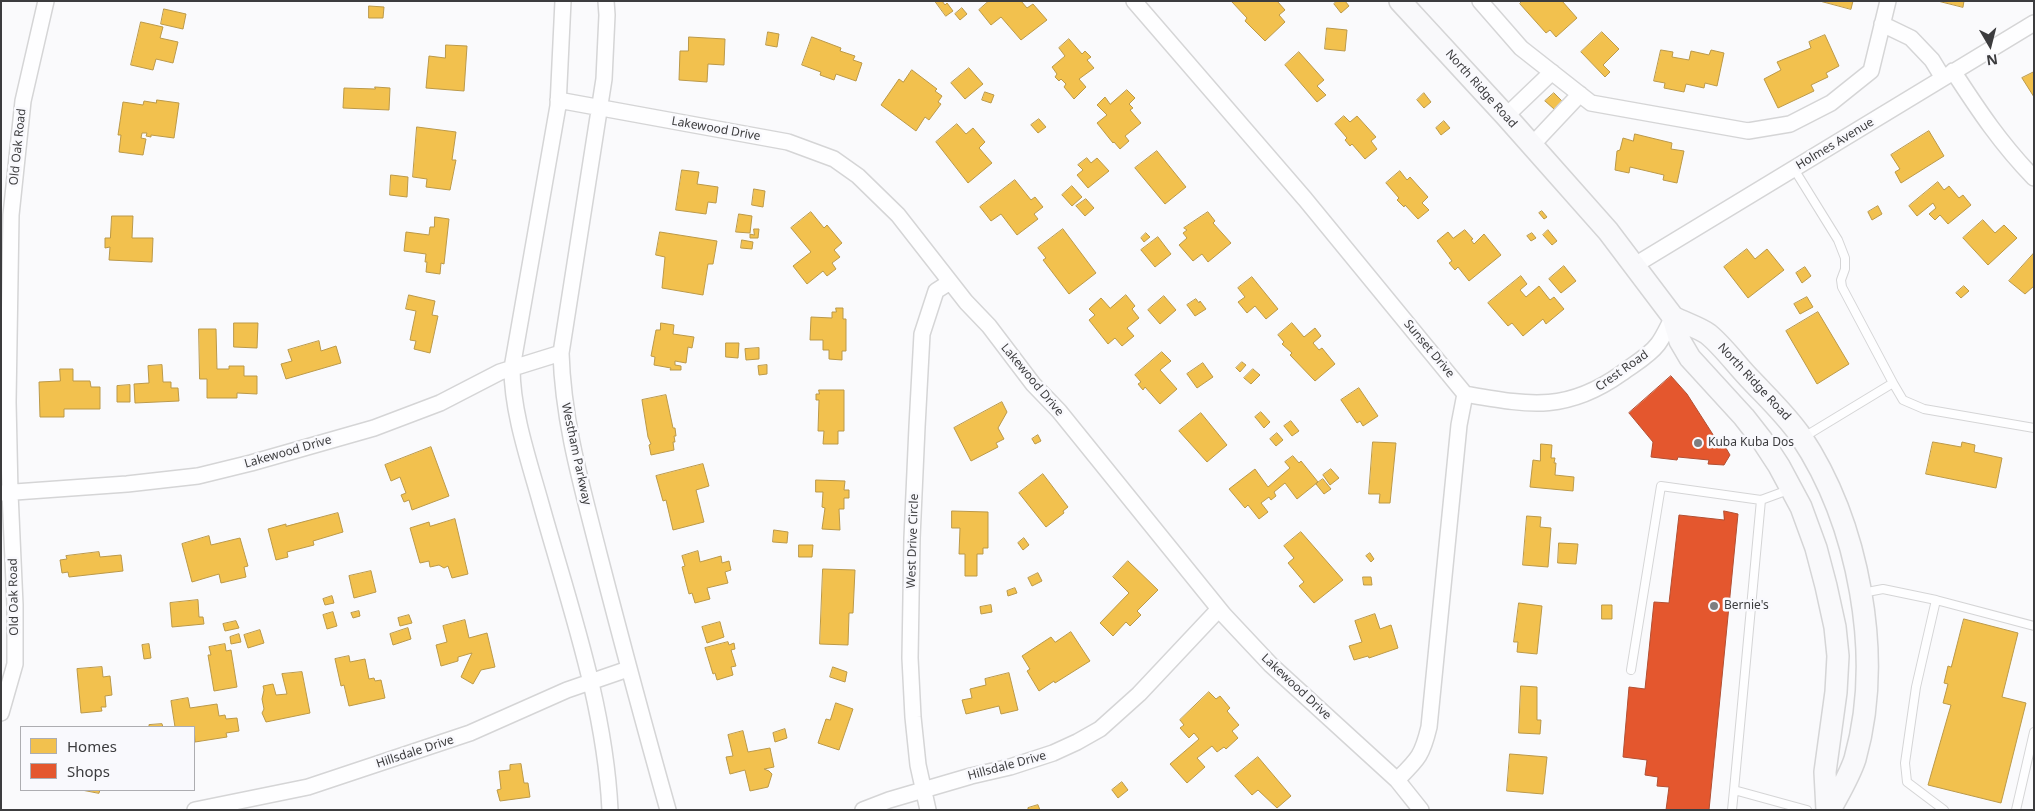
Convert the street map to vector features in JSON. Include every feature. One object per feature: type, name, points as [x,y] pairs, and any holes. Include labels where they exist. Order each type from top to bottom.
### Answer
[{"type":"main road","name":"North Ridge Road","points":[[1400,1],[1532,145],[1608,231],[1635,265],[1674,318],[1680,341],[1690,358],[1744,417],[1770,453],[1801,506],[1816,548],[1835,627],[1838,656],[1836,692],[1825,772],[1828,810]]},
{"type":"main road","name":"North Ridge Road","points":[[1674,318],[1706,333],[1716,341],[1790,421],[1819,467],[1837,507],[1855,563],[1867,640],[1866,682],[1860,733],[1854,759],[1847,779],[1828,810]]},
{"type":"street","name":"Old Oak Road","points":[[1,713],[15,664],[15,605],[6,493],[12,206],[23,101],[46,1]]},
{"type":"street","points":[[563,1],[558,100],[512,368],[512,388],[529,462],[590,681],[608,770],[610,810]]},
{"type":"street","name":"Westham Parkway","points":[[606,1],[604,79],[561,353],[566,415],[580,480],[628,669],[668,810]]},
{"type":"street","name":"Sunset Drive","points":[[1134,1],[1305,199],[1465,394]]},
{"type":"street","points":[[1480,1],[1521,48],[1591,103],[1748,131],[1790,124],[1831,103],[1871,71],[1888,1]]},
{"type":"street","name":"Holmes Avenue","points":[[1635,265],[2034,23]]},
{"type":"street","points":[[1882,24],[1911,38],[1948,75],[2010,153],[2034,178]]},
{"type":"street","points":[[1506,116],[1552,72]]},
{"type":"street","points":[[1532,145],[1580,94]]},
{"type":"street","name":"Lakewood Drive","points":[[558,100],[788,142],[834,159],[874,189],[898,215],[950,282],[989,326],[1033,384],[1059,411],[1219,609],[1271,665],[1397,780],[1421,810]]},
{"type":"street","name":"West Drive Circle","points":[[928,810],[918,765],[913,717],[910,658],[912,538],[922,334],[936,291],[950,282]]},
{"type":"street","name":"Crest Road","points":[[1465,394],[1517,403],[1565,402],[1586,395],[1607,384],[1648,354],[1657,345],[1674,318]]},
{"type":"street","name":"Lakewood Drive","points":[[6,493],[127,484],[198,476],[250,463],[374,428],[440,403],[512,368],[561,353]]},
{"type":"street","points":[[1397,780],[1424,750],[1429,727],[1459,425],[1465,394]]},
{"type":"street","name":"Hillsdale Drive","points":[[863,810],[971,776],[1010,768],[1053,754],[1100,729],[1139,694],[1219,609]]},
{"type":"street","name":"Hillsdale Drive","points":[[195,810],[308,787],[470,734],[590,681],[628,669]]},
{"type":"lane","points":[[1794,169],[1838,240],[1846,269],[1841,280],[1842,287],[1903,400],[1924,408],[2034,428]]},
{"type":"lane","points":[[1802,438],[1893,384]]},
{"type":"lane","points":[[1631,670],[1661,486],[1761,500],[1791,488]]},
{"type":"lane","points":[[1732,810],[1761,500]]},
{"type":"lane","points":[[1860,594],[1883,589],[1936,600],[2034,626]]},
{"type":"lane","points":[[1936,600],[1916,687],[1905,763],[1907,782],[1944,810]]},
{"type":"lane","points":[[2016,810],[2034,732]]},
{"type":"lane","points":[[1734,790],[1807,810]]},
{"type":"building: Homes","points":[[935,1],[942,1],[945,5],[947,3],[953,11],[946,16]]},
{"type":"building: Homes","points":[[989,1],[1021,1],[1027,8],[1033,4],[1047,20],[1021,40],[1001,17],[991,25],[979,10]]},
{"type":"building: Homes","points":[[1277,1],[1285,10],[1279,15],[1285,22],[1265,41],[1245,21],[1247,18],[1232,2]]},
{"type":"building: Homes","points":[[1337,1],[1345,1],[1349,6],[1341,13],[1334,4]]},
{"type":"building: Homes","points":[[1522,1],[1562,1],[1577,18],[1556,37],[1550,30],[1546,33],[1520,4]]},
{"type":"building: Homes","points":[[1820,1],[1853,1],[1851,9]]},
{"type":"building: Homes","points":[[1938,1],[1964,1],[1963,7]]},
{"type":"building: Homes","points":[[369,6],[384,7],[383,18],[369,18]]},
{"type":"building: Homes","points":[[962,8],[967,14],[960,20],[955,14]]},
{"type":"building: Homes","points":[[164,9],[186,14],[183,29],[161,24]]},
{"type":"building: Homes","points":[[141,22],[163,27],[160,38],[178,42],[173,63],[156,59],[153,70],[131,65]]},
{"type":"building: Homes","points":[[1327,28],[1347,30],[1345,51],[1325,49]]},
{"type":"building: Homes","points":[[768,32],[779,34],[777,47],[766,45]]},
{"type":"building: Homes","points":[[1602,32],[1619,49],[1603,65],[1610,72],[1605,77],[1581,52]]},
{"type":"building: Homes","points":[[1825,35],[1839,66],[1826,73],[1828,77],[1811,85],[1814,91],[1778,108],[1764,79],[1781,70],[1777,62],[1811,48],[1809,42]]},
{"type":"building: Homes","points":[[689,37],[725,39],[724,65],[708,64],[707,82],[679,80],[680,51],[688,51]]},
{"type":"building: Homes","points":[[812,37],[841,48],[840,51],[855,56],[853,60],[862,63],[856,81],[836,74],[834,80],[820,75],[821,72],[802,65]]},
{"type":"building: Homes","points":[[1069,39],[1082,54],[1085,51],[1091,57],[1087,60],[1094,68],[1079,79],[1086,87],[1074,99],[1064,87],[1066,84],[1061,79],[1059,81],[1055,77],[1057,74],[1052,67],[1065,56],[1059,48]]},
{"type":"building: Homes","points":[[446,45],[467,46],[464,91],[426,88],[429,56],[445,58]]},
{"type":"building: Homes","points":[[1661,50],[1673,52],[1672,57],[1689,60],[1691,51],[1709,55],[1711,50],[1724,53],[1717,86],[1705,83],[1704,88],[1686,84],[1684,92],[1664,88],[1665,83],[1654,81]]},
{"type":"building: Homes","points":[[1299,52],[1324,80],[1317,86],[1326,95],[1317,102],[1285,65]]},
{"type":"building: Homes","points":[[969,68],[983,84],[965,99],[951,83]]},
{"type":"building: Homes","points":[[912,70],[937,89],[935,91],[942,96],[938,102],[941,104],[929,120],[925,117],[916,131],[881,105],[899,79],[903,82]]},
{"type":"building: Homes","points":[[2034,72],[2034,97],[2022,78]]},
{"type":"building: Homes","points":[[375,87],[390,88],[389,110],[343,108],[344,88],[375,89]]},
{"type":"building: Homes","points":[[1127,90],[1135,98],[1129,104],[1133,108],[1130,110],[1141,123],[1125,136],[1129,141],[1120,149],[1097,123],[1107,115],[1097,105],[1105,97],[1110,104]]},
{"type":"building: Homes","points":[[985,92],[994,95],[991,103],[982,100]]},
{"type":"building: Homes","points":[[1424,93],[1431,102],[1424,108],[1417,100]]},
{"type":"building: Homes","points":[[1554,93],[1562,101],[1554,109],[1545,101]]},
{"type":"building: Homes","points":[[157,100],[179,103],[174,138],[151,135],[151,137],[146,136],[147,133],[142,133],[141,138],[146,139],[143,155],[119,152],[121,135],[118,135],[123,102],[143,105],[144,101],[156,103]]},
{"type":"building: Homes","points":[[1344,116],[1350,122],[1357,116],[1376,137],[1371,141],[1377,149],[1365,159],[1352,144],[1350,146],[1345,140],[1347,138],[1335,124]]},
{"type":"building: Homes","points":[[1039,119],[1046,127],[1038,133],[1031,125]]},
{"type":"building: Homes","points":[[1444,121],[1450,128],[1441,135],[1436,128]]},
{"type":"building: Homes","points":[[957,124],[966,134],[973,128],[985,142],[979,148],[992,163],[968,183],[936,142]]},
{"type":"building: Homes","points":[[417,127],[456,132],[452,160],[456,160],[450,190],[426,187],[427,179],[413,177]]},
{"type":"building: Homes","points":[[1929,131],[1944,156],[1901,183],[1895,172],[1900,169],[1891,155]]},
{"type":"building: Homes","points":[[1635,134],[1672,143],[1671,149],[1684,151],[1677,183],[1663,180],[1664,175],[1630,167],[1629,173],[1615,170],[1617,151],[1620,150],[1623,138],[1633,141]]},
{"type":"building: Homes","points":[[1157,151],[1186,187],[1165,204],[1135,168]]},
{"type":"building: Homes","points":[[1087,158],[1091,163],[1097,158],[1109,171],[1088,188],[1077,175],[1083,170],[1078,165]]},
{"type":"building: Homes","points":[[682,170],[699,172],[697,184],[718,187],[716,203],[708,202],[706,214],[676,210]]},
{"type":"building: Homes","points":[[1400,171],[1407,180],[1410,177],[1428,197],[1422,203],[1429,210],[1418,219],[1405,205],[1404,207],[1397,200],[1399,198],[1386,183]]},
{"type":"building: Homes","points":[[391,175],[408,177],[407,197],[390,195]]},
{"type":"building: Homes","points":[[1015,180],[1031,200],[1035,197],[1043,207],[1034,214],[1038,219],[1017,235],[1001,214],[991,221],[980,207]]},
{"type":"building: Homes","points":[[1938,182],[1944,190],[1949,186],[1959,198],[1963,195],[1971,205],[1948,224],[1940,215],[1935,220],[1929,214],[1936,208],[1933,203],[1917,216],[1909,206]]},
{"type":"building: Homes","points":[[1072,186],[1082,197],[1072,206],[1062,195]]},
{"type":"building: Homes","points":[[754,189],[765,191],[763,207],[752,205]]},
{"type":"building: Homes","points":[[1086,199],[1094,208],[1085,216],[1076,206]]},
{"type":"building: Homes","points":[[1878,206],[1882,214],[1872,220],[1868,212]]},
{"type":"building: Homes","points":[[1542,211],[1547,217],[1544,219],[1539,213]]},
{"type":"building: Homes","points":[[811,212],[824,228],[827,225],[842,243],[834,250],[840,257],[832,263],[836,269],[827,276],[823,271],[807,284],[793,266],[811,252],[791,228]]},
{"type":"building: Homes","points":[[1208,212],[1215,221],[1213,223],[1231,243],[1208,262],[1202,254],[1193,261],[1179,245],[1187,238],[1183,233],[1187,230],[1184,228]]},
{"type":"building: Homes","points":[[739,214],[752,216],[750,233],[736,232]]},
{"type":"building: Homes","points":[[112,216],[133,216],[132,238],[153,238],[152,262],[109,260],[110,247],[105,248],[105,238],[110,238]]},
{"type":"building: Homes","points":[[435,217],[449,219],[444,264],[441,263],[440,274],[426,272],[426,254],[404,251],[406,232],[429,235],[430,227],[434,227]]},
{"type":"building: Homes","points":[[1983,220],[1995,233],[2004,225],[2017,238],[1988,265],[1963,238]]},
{"type":"building: Homes","points":[[754,229],[759,229],[758,238],[750,238],[750,234],[754,235]]},
{"type":"building: Homes","points":[[1063,229],[1096,273],[1069,294],[1043,260],[1046,258],[1038,248]]},
{"type":"building: Homes","points":[[1465,230],[1473,239],[1471,240],[1474,244],[1484,234],[1501,255],[1469,281],[1458,267],[1455,270],[1449,263],[1452,261],[1437,241],[1448,232],[1453,238]]},
{"type":"building: Homes","points":[[1548,230],[1557,241],[1552,245],[1543,235]]},
{"type":"building: Homes","points":[[660,232],[717,241],[713,264],[708,264],[703,295],[662,288],[665,257],[656,255]]},
{"type":"building: Homes","points":[[1146,233],[1150,237],[1144,242],[1141,238]]},
{"type":"building: Homes","points":[[1532,233],[1536,238],[1531,241],[1527,236]]},
{"type":"building: Homes","points":[[1158,237],[1171,254],[1155,267],[1141,250]]},
{"type":"building: Homes","points":[[742,240],[753,242],[752,249],[741,248]]},
{"type":"building: Homes","points":[[1747,249],[1755,259],[1767,249],[1784,270],[1748,298],[1724,267]]},
{"type":"building: Homes","points":[[2034,253],[2034,286],[2025,294],[2009,281]]},
{"type":"building: Homes","points":[[1564,266],[1576,281],[1561,293],[1549,279]]},
{"type":"building: Homes","points":[[1805,267],[1811,276],[1802,283],[1796,273]]},
{"type":"building: Homes","points":[[1521,276],[1527,284],[1520,290],[1526,297],[1539,286],[1550,300],[1554,297],[1564,309],[1546,324],[1543,319],[1523,336],[1512,323],[1508,326],[1488,303]]},
{"type":"building: Homes","points":[[1252,277],[1278,309],[1266,319],[1255,306],[1247,313],[1238,302],[1245,297],[1238,288]]},
{"type":"building: Homes","points":[[1964,286],[1969,291],[1961,298],[1956,293]]},
{"type":"building: Homes","points":[[409,295],[435,301],[432,315],[438,316],[430,353],[414,349],[416,341],[410,340],[416,311],[406,309]]},
{"type":"building: Homes","points":[[1126,295],[1135,306],[1132,309],[1139,318],[1127,328],[1134,336],[1122,346],[1115,338],[1108,344],[1089,320],[1095,315],[1089,309],[1101,298],[1110,308]]},
{"type":"building: Homes","points":[[1164,296],[1176,310],[1160,324],[1148,310]]},
{"type":"building: Homes","points":[[1807,297],[1813,307],[1800,314],[1794,304]]},
{"type":"building: Homes","points":[[1196,299],[1206,309],[1195,316],[1187,305]]},
{"type":"building: Homes","points":[[836,308],[843,308],[843,319],[846,319],[846,351],[842,351],[842,360],[829,359],[829,350],[823,350],[823,340],[810,340],[811,317],[832,318],[832,312],[836,312]]},
{"type":"building: Homes","points":[[1818,312],[1849,364],[1817,384],[1786,331]]},
{"type":"building: Homes","points":[[234,323],[258,323],[257,348],[234,347]]},
{"type":"building: Homes","points":[[661,323],[674,325],[673,334],[694,337],[692,348],[688,347],[686,363],[675,361],[675,365],[681,366],[681,370],[670,370],[671,368],[654,365],[655,357],[651,356],[656,330],[660,330]]},
{"type":"building: Homes","points":[[1292,323],[1304,337],[1315,328],[1321,336],[1313,343],[1319,350],[1322,348],[1335,364],[1315,381],[1290,355],[1292,353],[1282,344],[1284,342],[1278,335]]},
{"type":"building: Homes","points":[[199,329],[216,329],[217,369],[229,369],[229,366],[244,366],[244,376],[257,376],[257,394],[237,393],[237,398],[207,398],[207,379],[200,379]]},
{"type":"building: Homes","points":[[319,341],[321,351],[336,346],[341,363],[286,379],[281,364],[292,361],[288,350]]},
{"type":"building: Homes","points":[[726,343],[739,343],[738,358],[726,357]]},
{"type":"building: Homes","points":[[759,348],[759,359],[746,360],[745,349]]},
{"type":"building: Homes","points":[[1162,352],[1171,361],[1160,370],[1177,389],[1160,404],[1145,387],[1143,390],[1138,384],[1141,382],[1135,375]]},
{"type":"building: Homes","points":[[1242,362],[1246,365],[1240,372],[1236,368]]},
{"type":"building: Homes","points":[[1203,363],[1213,377],[1197,388],[1187,374]]},
{"type":"building: Homes","points":[[162,365],[163,382],[171,382],[171,388],[178,388],[179,401],[135,403],[134,384],[149,383],[148,366]]},
{"type":"building: Homes","points":[[767,365],[767,374],[759,375],[758,366]]},
{"type":"building: Homes","points":[[60,369],[73,369],[73,381],[90,381],[91,387],[100,387],[100,409],[64,409],[64,417],[40,417],[39,382],[60,381]]},
{"type":"building: Homes","points":[[1253,369],[1260,375],[1251,384],[1244,378]]},
{"type":"building: Homes","points":[[130,385],[130,402],[117,402],[117,386]]},
{"type":"building: Homes","points":[[1359,388],[1378,416],[1363,426],[1360,421],[1357,423],[1341,400]]},
{"type":"building: Homes","points":[[819,390],[844,390],[844,431],[838,431],[838,444],[823,444],[824,431],[818,431],[819,400],[816,400],[816,394],[819,394]]},
{"type":"building: Homes","points":[[666,395],[673,428],[675,428],[674,450],[651,455],[649,445],[651,444],[648,437],[642,400]]},
{"type":"building: Homes","points":[[1002,402],[1007,412],[998,428],[1004,439],[996,443],[998,447],[971,461],[954,428]]},
{"type":"building: Homes","points":[[1261,412],[1270,422],[1264,428],[1255,417]]},
{"type":"building: Homes","points":[[1201,413],[1227,445],[1207,462],[1179,431]]},
{"type":"building: Homes","points":[[1291,421],[1299,431],[1292,436],[1284,426]]},
{"type":"building: Homes","points":[[1277,433],[1283,440],[1276,446],[1270,439]]},
{"type":"building: Homes","points":[[1038,435],[1041,441],[1035,444],[1032,439]]},
{"type":"building: Homes","points":[[1373,442],[1396,443],[1390,503],[1379,503],[1380,494],[1369,494]]},
{"type":"building: Homes","points":[[1933,442],[1961,447],[1962,442],[1975,445],[1974,452],[2002,458],[1996,488],[1926,474]]},
{"type":"building: Homes","points":[[1541,444],[1552,445],[1551,458],[1555,458],[1555,475],[1574,477],[1573,491],[1530,487],[1533,460],[1540,461]]},
{"type":"building: Homes","points":[[431,447],[449,496],[412,510],[409,500],[404,502],[401,495],[406,493],[400,477],[391,481],[385,465]]},
{"type":"building: Homes","points":[[1293,456],[1299,463],[1301,461],[1318,482],[1297,499],[1285,483],[1274,492],[1276,496],[1271,500],[1269,497],[1261,503],[1268,512],[1259,519],[1248,505],[1245,508],[1229,489],[1255,469],[1268,487],[1290,468],[1285,462]]},
{"type":"building: Homes","points":[[703,464],[709,486],[696,490],[704,522],[673,530],[666,500],[663,501],[656,476]]},
{"type":"building: Homes","points":[[1331,469],[1339,478],[1330,485],[1323,475]]},
{"type":"building: Homes","points":[[1043,474],[1068,507],[1063,511],[1064,513],[1046,527],[1019,493]]},
{"type":"building: Homes","points":[[1323,479],[1331,489],[1324,494],[1316,484]]},
{"type":"building: Homes","points":[[816,480],[845,481],[844,490],[849,490],[849,498],[844,498],[844,509],[839,509],[840,530],[822,529],[825,508],[822,507],[823,492],[816,492]]},
{"type":"building: Homes","points":[[952,511],[988,512],[988,548],[983,548],[983,554],[977,554],[977,576],[965,576],[965,554],[959,554],[960,528],[952,528]]},
{"type":"building: Homes","points":[[338,513],[343,532],[313,541],[314,545],[287,552],[288,557],[276,560],[268,529]]},
{"type":"building: Homes","points":[[1527,516],[1541,517],[1540,527],[1551,528],[1548,567],[1523,565]]},
{"type":"building: Homes","points":[[455,519],[468,574],[452,578],[448,566],[444,568],[439,565],[430,567],[429,561],[420,563],[410,528],[429,522],[430,526]]},
{"type":"building: Homes","points":[[774,530],[788,532],[787,543],[773,542]]},
{"type":"building: Homes","points":[[1301,532],[1343,580],[1314,603],[1299,586],[1304,582],[1288,563],[1294,558],[1284,546]]},
{"type":"building: Homes","points":[[209,536],[211,545],[240,538],[248,566],[244,567],[246,577],[221,583],[219,574],[192,582],[182,544]]},
{"type":"building: Homes","points":[[1024,538],[1029,545],[1023,550],[1018,543]]},
{"type":"building: Homes","points":[[1559,543],[1578,544],[1576,564],[1558,563]]},
{"type":"building: Homes","points":[[799,545],[813,545],[812,557],[799,557]]},
{"type":"building: Homes","points":[[698,551],[700,562],[721,556],[722,563],[729,561],[731,570],[725,572],[728,583],[707,588],[710,599],[695,603],[692,593],[689,594],[682,567],[685,566],[682,556]]},
{"type":"building: Homes","points":[[99,552],[100,557],[121,555],[123,571],[69,577],[68,572],[62,573],[60,560],[67,559],[66,556]]},
{"type":"building: Homes","points":[[1370,553],[1374,559],[1371,562],[1366,556]]},
{"type":"building: Homes","points":[[1128,561],[1158,590],[1137,611],[1141,615],[1130,626],[1126,622],[1113,636],[1100,623],[1129,593],[1113,577]]},
{"type":"building: Homes","points":[[823,569],[855,570],[853,613],[849,613],[848,645],[820,644]]},
{"type":"building: Homes","points":[[371,571],[376,592],[354,598],[349,576]]},
{"type":"building: Homes","points":[[1038,573],[1042,581],[1032,586],[1028,578]]},
{"type":"building: Homes","points":[[1363,577],[1371,577],[1372,585],[1364,585]]},
{"type":"building: Homes","points":[[1015,588],[1017,593],[1008,596],[1007,591]]},
{"type":"building: Homes","points":[[332,596],[334,603],[325,605],[323,599]]},
{"type":"building: Homes","points":[[198,600],[199,617],[203,617],[204,624],[172,627],[170,603]]},
{"type":"building: Homes","points":[[1519,603],[1542,606],[1537,654],[1517,652],[1518,642],[1514,642]]},
{"type":"building: Homes","points":[[991,605],[992,612],[981,614],[980,607]]},
{"type":"building: Homes","points":[[1602,605],[1612,605],[1612,619],[1602,619]]},
{"type":"building: Homes","points":[[359,611],[360,616],[353,618],[351,613]]},
{"type":"building: Homes","points":[[333,612],[337,626],[327,629],[323,615]]},
{"type":"building: Homes","points":[[1375,614],[1380,629],[1391,625],[1398,648],[1369,658],[1368,656],[1354,660],[1349,646],[1362,642],[1355,621]]},
{"type":"building: Homes","points":[[409,615],[412,623],[400,626],[398,618]]},
{"type":"building: Homes","points":[[1964,619],[2018,633],[2002,697],[2026,703],[2001,803],[1928,785],[1951,705],[1943,703],[1948,684],[1944,683],[1948,666],[1951,667]]},
{"type":"building: Homes","points":[[465,620],[469,638],[487,633],[495,667],[481,670],[473,684],[461,677],[472,653],[458,657],[458,661],[441,666],[436,645],[447,642],[443,626]]},
{"type":"building: Homes","points":[[236,621],[239,628],[225,631],[223,624]]},
{"type":"building: Homes","points":[[720,622],[724,637],[707,643],[702,627]]},
{"type":"building: Homes","points":[[408,628],[411,639],[393,645],[390,634]]},
{"type":"building: Homes","points":[[260,630],[264,643],[248,648],[244,635]]},
{"type":"building: Homes","points":[[1071,632],[1090,661],[1039,691],[1027,671],[1030,669],[1022,656],[1051,637],[1055,642]]},
{"type":"building: Homes","points":[[239,634],[241,642],[231,644],[230,637]]},
{"type":"building: Homes","points":[[728,642],[729,645],[734,643],[735,649],[731,650],[736,666],[731,667],[733,675],[717,680],[715,673],[713,674],[705,648]]},
{"type":"building: Homes","points":[[149,644],[151,658],[144,659],[142,645]]},
{"type":"building: Homes","points":[[225,644],[226,651],[231,650],[237,687],[214,691],[208,655],[211,655],[209,647]]},
{"type":"building: Homes","points":[[349,656],[350,662],[365,659],[369,679],[381,680],[385,698],[349,706],[344,685],[341,686],[335,659]]},
{"type":"building: Homes","points":[[102,667],[103,677],[110,676],[112,695],[105,696],[106,707],[101,707],[102,711],[81,713],[77,669]]},
{"type":"building: Homes","points":[[833,667],[847,672],[845,682],[830,677]]},
{"type":"building: Homes","points":[[302,672],[310,713],[266,722],[262,713],[264,709],[262,699],[263,686],[273,684],[276,695],[287,694],[282,674]]},
{"type":"building: Homes","points":[[1009,673],[1018,710],[1001,714],[999,706],[966,714],[962,700],[972,698],[970,689],[986,685],[985,679]]},
{"type":"building: Homes","points":[[1521,686],[1537,687],[1537,720],[1541,720],[1540,734],[1519,733]]},
{"type":"building: Homes","points":[[1209,692],[1216,699],[1220,696],[1230,708],[1227,711],[1239,725],[1232,731],[1238,738],[1226,749],[1224,747],[1217,752],[1212,746],[1197,758],[1205,767],[1187,783],[1170,764],[1199,739],[1194,733],[1189,738],[1180,728],[1184,725],[1180,720]]},
{"type":"building: Homes","points":[[188,698],[190,708],[217,704],[219,716],[225,715],[226,719],[237,718],[239,731],[226,733],[227,737],[195,742],[195,726],[175,726],[171,701]]},
{"type":"building: Homes","points":[[836,703],[853,709],[839,750],[818,743],[826,719],[830,720]]},
{"type":"building: Homes","points":[[162,724],[163,726],[149,726]]},
{"type":"building: Homes","points":[[785,729],[787,738],[775,742],[773,733]]},
{"type":"building: Homes","points":[[743,731],[748,752],[770,748],[774,767],[764,769],[772,774],[768,787],[750,791],[745,770],[730,774],[726,757],[733,756],[728,735]]},
{"type":"building: Homes","points":[[1510,754],[1547,757],[1543,794],[1507,791]]},
{"type":"building: Homes","points":[[1258,757],[1291,796],[1277,808],[1258,790],[1252,795],[1235,776]]},
{"type":"building: Homes","points":[[521,764],[524,783],[528,783],[530,797],[500,801],[497,790],[501,789],[499,771],[510,770],[510,765]]},
{"type":"building: Homes","points":[[1122,782],[1128,790],[1118,798],[1112,790]]},
{"type":"building: Homes","points":[[1038,805],[1040,810],[1028,810],[1028,808]]},
{"type":"building: Shops","points":[[1671,376],[1687,394],[1719,444],[1723,443],[1730,455],[1724,465],[1708,464],[1709,460],[1678,457],[1677,460],[1651,457],[1653,442],[1629,413]]},
{"type":"building: Shops","points":[[1724,511],[1738,514],[1709,810],[1666,810],[1669,787],[1657,786],[1658,777],[1645,775],[1647,760],[1623,757],[1629,687],[1645,689],[1654,602],[1669,603],[1679,515],[1724,520]]},
{"type":"place","name":"Kuba Kuba Dos","points":[[1698,443]]},
{"type":"place","name":"Bernie's","points":[[1714,606]]}]
